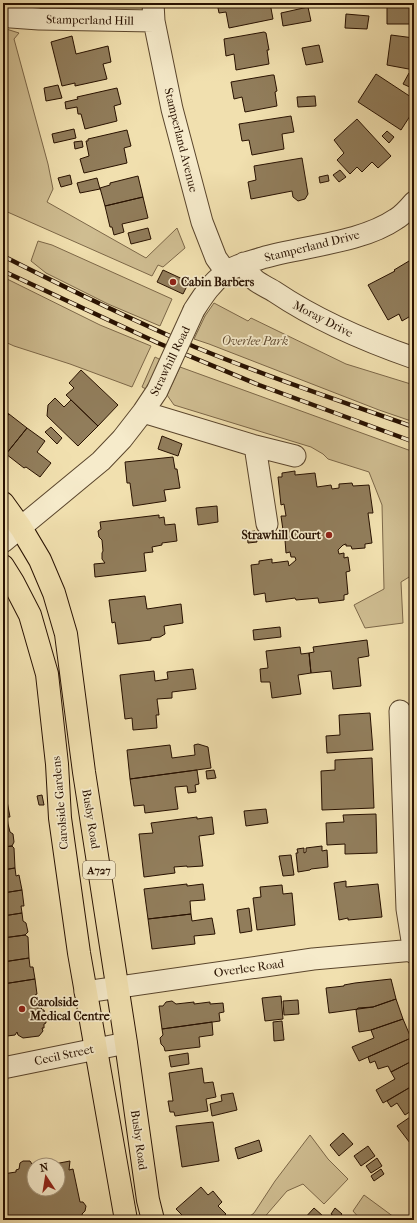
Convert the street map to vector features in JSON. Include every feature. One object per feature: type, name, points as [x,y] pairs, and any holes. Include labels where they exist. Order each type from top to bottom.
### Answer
[{"type":"main road","name":"Busby Road","points":[[3,503],[21,528],[40,560],[54,593],[66,634],[84,772],[126,1043],[148,1200],[153,1220]]},
{"type":"main road","name":"Carolside Gardens","points":[[3,566],[30,615],[47,674],[57,764],[60,818],[85,992],[95,1049]]},
{"type":"main road","name":"Busby Road","points":[[95,1049],[126,1220]]},
{"type":"street","name":"Stamperland Hill","points":[[3,15],[39,19],[153,12]]},
{"type":"street","name":"Stamperland Avenue","points":[[153,12],[172,109],[202,222],[216,258],[235,268]]},
{"type":"street","name":"Stamperland Drive","points":[[235,268],[276,254],[348,239],[374,230],[395,220],[414,202]]},
{"type":"street","name":"Strawhill Road","points":[[3,542],[101,461],[122,439],[157,391],[194,310],[206,290],[235,268]]},
{"type":"street","name":"Moray Drive","points":[[235,268],[248,272],[255,280],[265,285],[295,306],[332,326],[414,358]]},
{"type":"street","points":[[143,412],[255,446],[295,456]]},
{"type":"street","points":[[255,446],[267,524]]},
{"type":"street","points":[[400,711],[407,909],[414,951]]},
{"type":"street","name":"Overlee Road","points":[[85,992],[313,959],[414,951]]},
{"type":"street","name":"Cecil Street","points":[[3,1068],[126,1043]]},
{"type":"green space","points":[[3,28],[19,33],[14,39],[48,164],[53,189],[47,202],[146,258],[177,228],[185,248],[163,267],[158,265],[152,276],[3,210]]},
{"type":"green space","points":[[38,241],[52,245],[172,299],[160,326],[108,304],[46,273],[31,261]]},
{"type":"green space","points":[[3,277],[100,325],[151,346],[132,387],[3,341]]},
{"type":"green space","name":"Overlee Park","points":[[214,303],[248,321],[251,318],[346,364],[414,385],[414,422],[194,339],[205,316]]},
{"type":"green space","points":[[155,357],[161,360],[150,387],[146,389],[142,387]]},
{"type":"green space","points":[[180,367],[414,452],[414,574],[401,582],[403,623],[365,628],[354,605],[384,589],[382,505],[369,472],[328,459],[323,454],[311,447],[174,405],[167,395]]},
{"type":"green space","points":[[310,1135],[328,1159],[348,1179],[324,1204],[303,1184],[287,1191],[262,1220],[245,1220],[254,1213],[275,1181]]},
{"type":"green space","points":[[364,1195],[398,1220],[361,1220],[353,1211]]},
{"type":"building","points":[[217,3],[270,3],[273,19],[229,28],[226,12],[219,13]]},
{"type":"building","points":[[387,3],[414,3],[414,24],[387,24]]},
{"type":"building","points":[[308,7],[311,21],[283,26],[281,13]]},
{"type":"building","points":[[346,14],[369,16],[367,29],[345,28]]},
{"type":"building","points":[[264,32],[266,33],[269,50],[267,50],[269,64],[236,70],[234,54],[226,56],[224,39]]},
{"type":"building","points":[[391,35],[414,38],[414,70],[387,65]]},
{"type":"building","points":[[72,36],[76,54],[108,46],[111,62],[103,64],[107,79],[75,86],[75,83],[62,86],[51,42]]},
{"type":"building","points":[[319,45],[323,62],[306,65],[302,48]]},
{"type":"building","points":[[409,73],[414,75],[414,89],[403,84]]},
{"type":"building","points":[[376,74],[414,99],[414,119],[410,116],[401,130],[358,102]]},
{"type":"building","points":[[274,75],[277,91],[275,92],[277,106],[245,112],[242,97],[234,99],[231,82]]},
{"type":"building","points":[[58,85],[62,98],[46,101],[44,88]]},
{"type":"building","points":[[117,88],[121,104],[114,106],[117,121],[85,129],[81,114],[78,114],[77,107],[66,109],[65,102],[78,99],[77,97]]},
{"type":"building","points":[[315,96],[316,106],[298,107],[297,97]]},
{"type":"building","points":[[291,116],[294,132],[282,134],[284,149],[252,155],[249,140],[242,141],[239,124]]},
{"type":"building","points":[[357,119],[391,156],[378,168],[372,162],[362,172],[357,167],[350,174],[337,160],[344,153],[334,140]]},
{"type":"building","points":[[74,129],[76,138],[54,143],[52,134]]},
{"type":"building","points":[[127,130],[131,146],[124,148],[127,163],[84,173],[80,159],[89,156],[86,141],[88,141],[88,139]]},
{"type":"building","points":[[387,131],[394,137],[389,143],[382,136]]},
{"type":"building","points":[[82,141],[83,147],[75,149],[74,142]]},
{"type":"building","points":[[302,158],[308,194],[305,199],[298,201],[293,197],[292,191],[251,199],[248,182],[256,180],[254,166]]},
{"type":"building","points":[[340,170],[346,177],[339,182],[333,175]]},
{"type":"building","points":[[70,175],[72,184],[61,187],[58,178]]},
{"type":"building","points":[[328,175],[329,181],[320,183],[319,177]]},
{"type":"building","points":[[138,176],[143,197],[105,206],[100,188],[110,185],[110,183]]},
{"type":"building","points":[[97,178],[100,189],[80,193],[77,183]]},
{"type":"building","points":[[143,197],[148,218],[122,224],[124,232],[114,235],[112,227],[110,227],[105,206]]},
{"type":"building","points":[[148,228],[151,239],[131,244],[128,233]]},
{"type":"building","points":[[409,261],[414,270],[414,314],[402,321],[399,314],[388,320],[368,285],[395,271],[394,270]]},
{"type":"building","name":"Cabin Barbers","points":[[163,270],[189,282],[183,294],[157,282]]},
{"type":"building","points":[[81,370],[118,405],[98,426],[66,395],[74,388],[69,383]]},
{"type":"building","points":[[55,398],[64,407],[71,400],[98,426],[78,446],[47,416],[48,405]]},
{"type":"building","points":[[3,409],[9,414],[3,421]]},
{"type":"building","points":[[9,414],[27,428],[6,454],[3,452],[3,421]]},
{"type":"building","points":[[51,427],[62,438],[57,444],[45,432]]},
{"type":"building","points":[[27,428],[45,441],[37,452],[51,463],[40,477],[26,467],[24,468],[6,454]]},
{"type":"building","points":[[162,436],[182,444],[178,456],[158,449]]},
{"type":"building","points":[[173,457],[175,469],[177,469],[180,488],[164,490],[166,501],[133,506],[130,483],[127,483],[125,462]]},
{"type":"building","name":"Strawhill Court","points":[[295,471],[295,475],[315,473],[317,487],[331,485],[332,489],[339,488],[339,484],[352,483],[353,486],[369,485],[373,513],[368,513],[372,543],[365,544],[365,548],[352,549],[351,546],[346,546],[346,544],[338,550],[339,554],[344,553],[344,558],[348,557],[350,571],[346,572],[348,594],[344,595],[344,600],[319,603],[318,598],[296,600],[295,598],[266,602],[265,593],[254,595],[251,565],[259,564],[259,561],[272,559],[272,563],[288,561],[289,566],[296,560],[295,557],[291,557],[290,552],[286,553],[285,540],[289,539],[287,529],[283,530],[281,516],[286,516],[284,504],[281,505],[278,477],[282,477],[282,473]]},
{"type":"building","points":[[217,506],[218,522],[198,525],[196,508]]},
{"type":"building","points":[[159,515],[159,518],[164,517],[165,525],[175,524],[177,541],[162,543],[162,545],[152,547],[153,552],[144,553],[146,571],[95,577],[94,564],[105,563],[102,559],[102,540],[99,537],[98,531],[101,529],[100,522]]},
{"type":"building","points":[[255,531],[257,542],[248,543],[247,532]]},
{"type":"building","points":[[145,596],[147,609],[181,604],[183,623],[164,626],[165,634],[160,637],[151,638],[151,640],[118,644],[115,622],[112,623],[109,600]]},
{"type":"building","points":[[280,627],[281,637],[254,640],[253,630]]},
{"type":"building","points":[[367,640],[369,656],[358,658],[361,686],[333,689],[331,671],[311,673],[309,653],[314,652],[313,647]]},
{"type":"building","points":[[300,647],[301,654],[309,653],[311,673],[298,675],[301,694],[272,698],[270,682],[261,682],[260,669],[268,668],[266,651]]},
{"type":"building","points":[[193,669],[196,689],[172,692],[172,698],[157,699],[159,715],[156,715],[157,728],[133,730],[132,718],[125,719],[120,675],[154,671],[155,681],[168,679],[167,672]]},
{"type":"building","points":[[370,713],[373,750],[327,753],[326,736],[340,735],[339,715]]},
{"type":"building","points":[[198,744],[208,747],[211,768],[130,779],[127,750],[170,745],[172,758],[195,755],[194,745]]},
{"type":"building","points":[[372,758],[374,808],[322,810],[321,771],[335,770],[335,760]]},
{"type":"building","points":[[197,770],[199,784],[195,785],[196,792],[188,793],[187,786],[175,787],[178,809],[145,813],[144,805],[134,806],[130,779]]},
{"type":"building","points":[[214,770],[216,778],[207,779],[206,771]]},
{"type":"building","points":[[3,787],[5,787],[7,801],[3,802]]},
{"type":"building","points":[[42,795],[44,805],[39,805],[37,796]]},
{"type":"building","points":[[7,801],[10,817],[7,817],[8,824],[3,825],[3,802]]},
{"type":"building","points":[[266,809],[268,823],[246,826],[244,811]]},
{"type":"building","points":[[376,814],[377,853],[345,854],[345,844],[327,845],[326,823],[344,822],[343,815]]},
{"type":"building","points":[[197,817],[197,819],[212,817],[214,834],[199,836],[203,866],[174,867],[175,873],[144,877],[139,834],[153,833],[151,823]]},
{"type":"building","points":[[8,824],[10,832],[13,834],[14,842],[12,846],[3,847],[3,825]]},
{"type":"building","points":[[12,846],[14,848],[15,868],[3,870],[3,847]]},
{"type":"building","points":[[322,846],[322,851],[327,850],[328,867],[298,872],[297,849],[304,848],[304,853],[306,852],[306,848]]},
{"type":"building","points":[[291,855],[294,875],[283,876],[279,856]]},
{"type":"building","points":[[15,868],[16,876],[19,875],[22,890],[3,893],[3,870]]},
{"type":"building","points":[[346,881],[346,887],[378,884],[382,917],[348,920],[348,918],[339,920],[334,883]]},
{"type":"building","points":[[187,884],[187,886],[203,884],[205,900],[190,901],[191,914],[148,919],[144,889]]},
{"type":"building","points":[[282,885],[283,894],[292,893],[295,925],[257,930],[253,898],[261,897],[260,887]]},
{"type":"building","points":[[22,890],[24,906],[21,906],[22,913],[3,916],[3,893]]},
{"type":"building","points":[[249,908],[252,931],[240,933],[237,910]]},
{"type":"building","points":[[22,913],[23,921],[26,923],[28,932],[25,935],[3,938],[3,916]]},
{"type":"building","points":[[191,914],[192,921],[212,918],[215,934],[194,936],[195,944],[152,949],[148,919]]},
{"type":"building","points":[[25,935],[28,937],[29,958],[3,962],[3,938]]},
{"type":"building","points":[[29,958],[30,967],[33,967],[35,979],[3,984],[3,962]]},
{"type":"building","name":"Carolside Medical Centre","points":[[35,979],[37,1008],[41,1007],[42,1010],[44,1010],[46,1023],[44,1024],[44,1028],[42,1028],[43,1031],[39,1036],[23,1038],[18,1035],[17,1032],[15,1035],[7,1036],[3,1034],[3,984]]},
{"type":"building","points":[[391,979],[396,999],[373,1007],[329,1013],[326,988]]},
{"type":"building","points":[[281,996],[283,1019],[265,1021],[262,998]]},
{"type":"building","points":[[396,999],[403,1019],[371,1030],[359,1032],[356,1010],[358,1008],[373,1007]]},
{"type":"building","points":[[298,1000],[299,1014],[284,1015],[283,1001]]},
{"type":"building","points":[[172,1001],[176,1004],[194,1002],[194,1004],[210,1002],[210,1004],[223,1003],[224,1012],[219,1013],[220,1021],[162,1029],[159,1006],[163,1006],[166,1002]]},
{"type":"building","points":[[403,1019],[411,1038],[359,1061],[352,1047],[374,1038],[371,1030]]},
{"type":"building","points":[[282,1021],[284,1040],[274,1041],[273,1022]]},
{"type":"building","points":[[212,1022],[213,1035],[199,1037],[200,1047],[165,1051],[161,1044],[160,1038],[163,1035],[162,1029]]},
{"type":"building","points":[[411,1038],[414,1044],[414,1060],[391,1072],[388,1066],[378,1069],[375,1061],[370,1063],[368,1057]]},
{"type":"building","points":[[188,1053],[189,1064],[171,1067],[169,1056]]},
{"type":"building","points":[[414,1060],[414,1085],[383,1103],[376,1090],[395,1079],[391,1072]]},
{"type":"building","points":[[202,1068],[204,1083],[213,1082],[216,1097],[206,1099],[208,1111],[175,1116],[174,1112],[170,1112],[168,1101],[173,1101],[169,1073]]},
{"type":"building","points":[[414,1085],[414,1109],[405,1115],[397,1103],[391,1107],[387,1101]]},
{"type":"building","points":[[233,1093],[237,1110],[212,1116],[210,1104],[222,1101],[221,1095]]},
{"type":"building","points":[[413,1115],[414,1139],[410,1143],[397,1126]]},
{"type":"building","points":[[213,1122],[219,1161],[182,1167],[176,1126]]},
{"type":"building","points":[[343,1133],[353,1144],[339,1156],[330,1145]]},
{"type":"building","points":[[259,1140],[262,1151],[238,1159],[235,1148]]},
{"type":"building","points":[[368,1146],[375,1156],[361,1166],[354,1156]]},
{"type":"building","points":[[377,1158],[382,1166],[371,1173],[366,1166]]},
{"type":"building","points":[[26,1161],[26,1197],[66,1197],[66,1162],[70,1161],[69,1170],[73,1169],[80,1202],[83,1202],[86,1206],[85,1211],[82,1214],[83,1220],[3,1220],[3,1174],[16,1172],[16,1170],[19,1169],[20,1163]]},
{"type":"building","points":[[381,1169],[384,1174],[374,1181],[371,1176]]},
{"type":"building","points":[[201,1187],[208,1195],[213,1191],[222,1202],[218,1206],[226,1214],[219,1220],[187,1220],[176,1209]]},
{"type":"building","points":[[314,1208],[323,1216],[320,1220],[303,1220]]},
{"type":"building","points":[[335,1208],[342,1214],[338,1219],[331,1214]]},
{"type":"railway","points":[[3,256],[98,303],[195,347],[277,379],[414,427]]},
{"type":"railway","points":[[3,271],[158,343],[259,385],[414,442]]},
{"type":"place","name":"Cabin Barbers","points":[[173,282]]},
{"type":"place","name":"Strawhill Court","points":[[329,535]]},
{"type":"place","name":"Carolside Medical Centre","points":[[22,1009]]}]
